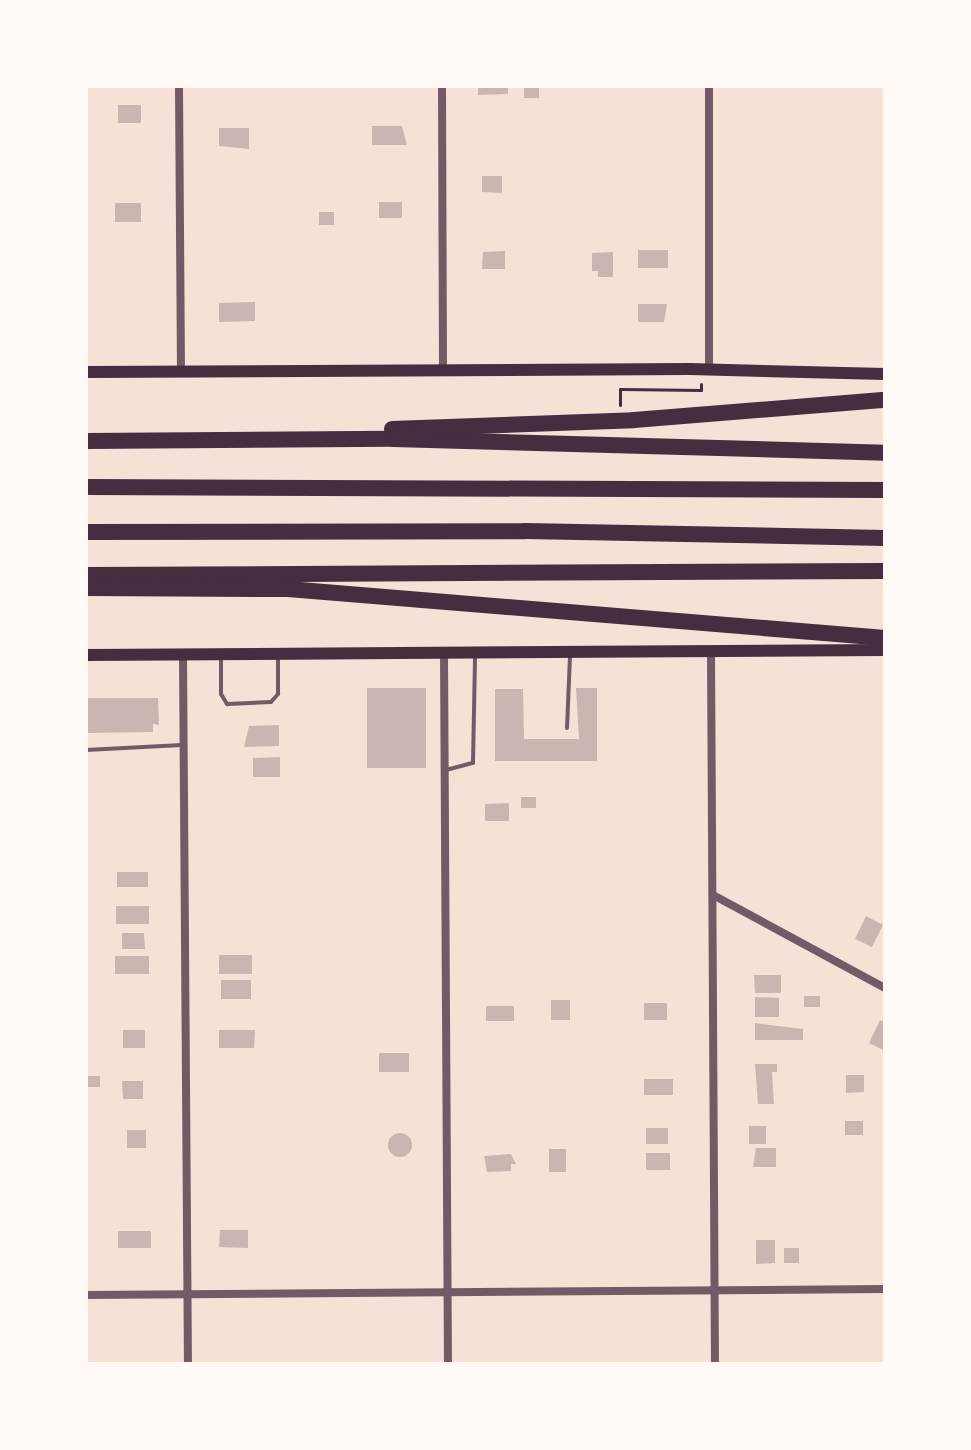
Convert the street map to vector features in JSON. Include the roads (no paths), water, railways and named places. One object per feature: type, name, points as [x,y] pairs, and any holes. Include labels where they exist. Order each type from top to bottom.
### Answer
[{"type":"highway","points":[[261,440],[885,400]]},
{"type":"highway","points":[[86,441],[695,444],[885,453]]},
{"type":"highway","points":[[86,487],[885,490]]},
{"type":"highway","points":[[86,532],[556,532],[885,538]]},
{"type":"highway","points":[[86,575],[885,571]]},
{"type":"highway","points":[[86,588],[288,589],[885,638]]},
{"type":"main road","points":[[86,372],[709,369],[885,374]]},
{"type":"main road","points":[[86,655],[885,650]]},
{"type":"street","points":[[179,86],[181,372]]},
{"type":"street","points":[[442,86],[443,369]]},
{"type":"street","points":[[709,86],[709,369]]},
{"type":"street","points":[[711,652],[715,1364]]},
{"type":"street","points":[[444,653],[448,1364]]},
{"type":"street","points":[[183,655],[188,1364]]},
{"type":"street","points":[[713,895],[885,988]]},
{"type":"street","points":[[86,1295],[885,1289]]},
{"type":"lane","points":[[567,728],[570,652]]},
{"type":"lane","points":[[446,770],[473,763],[475,653]]},
{"type":"lane","points":[[221,655],[221,694],[227,704],[271,702],[278,694],[278,654]]},
{"type":"lane","points":[[86,750],[184,745]]}]
